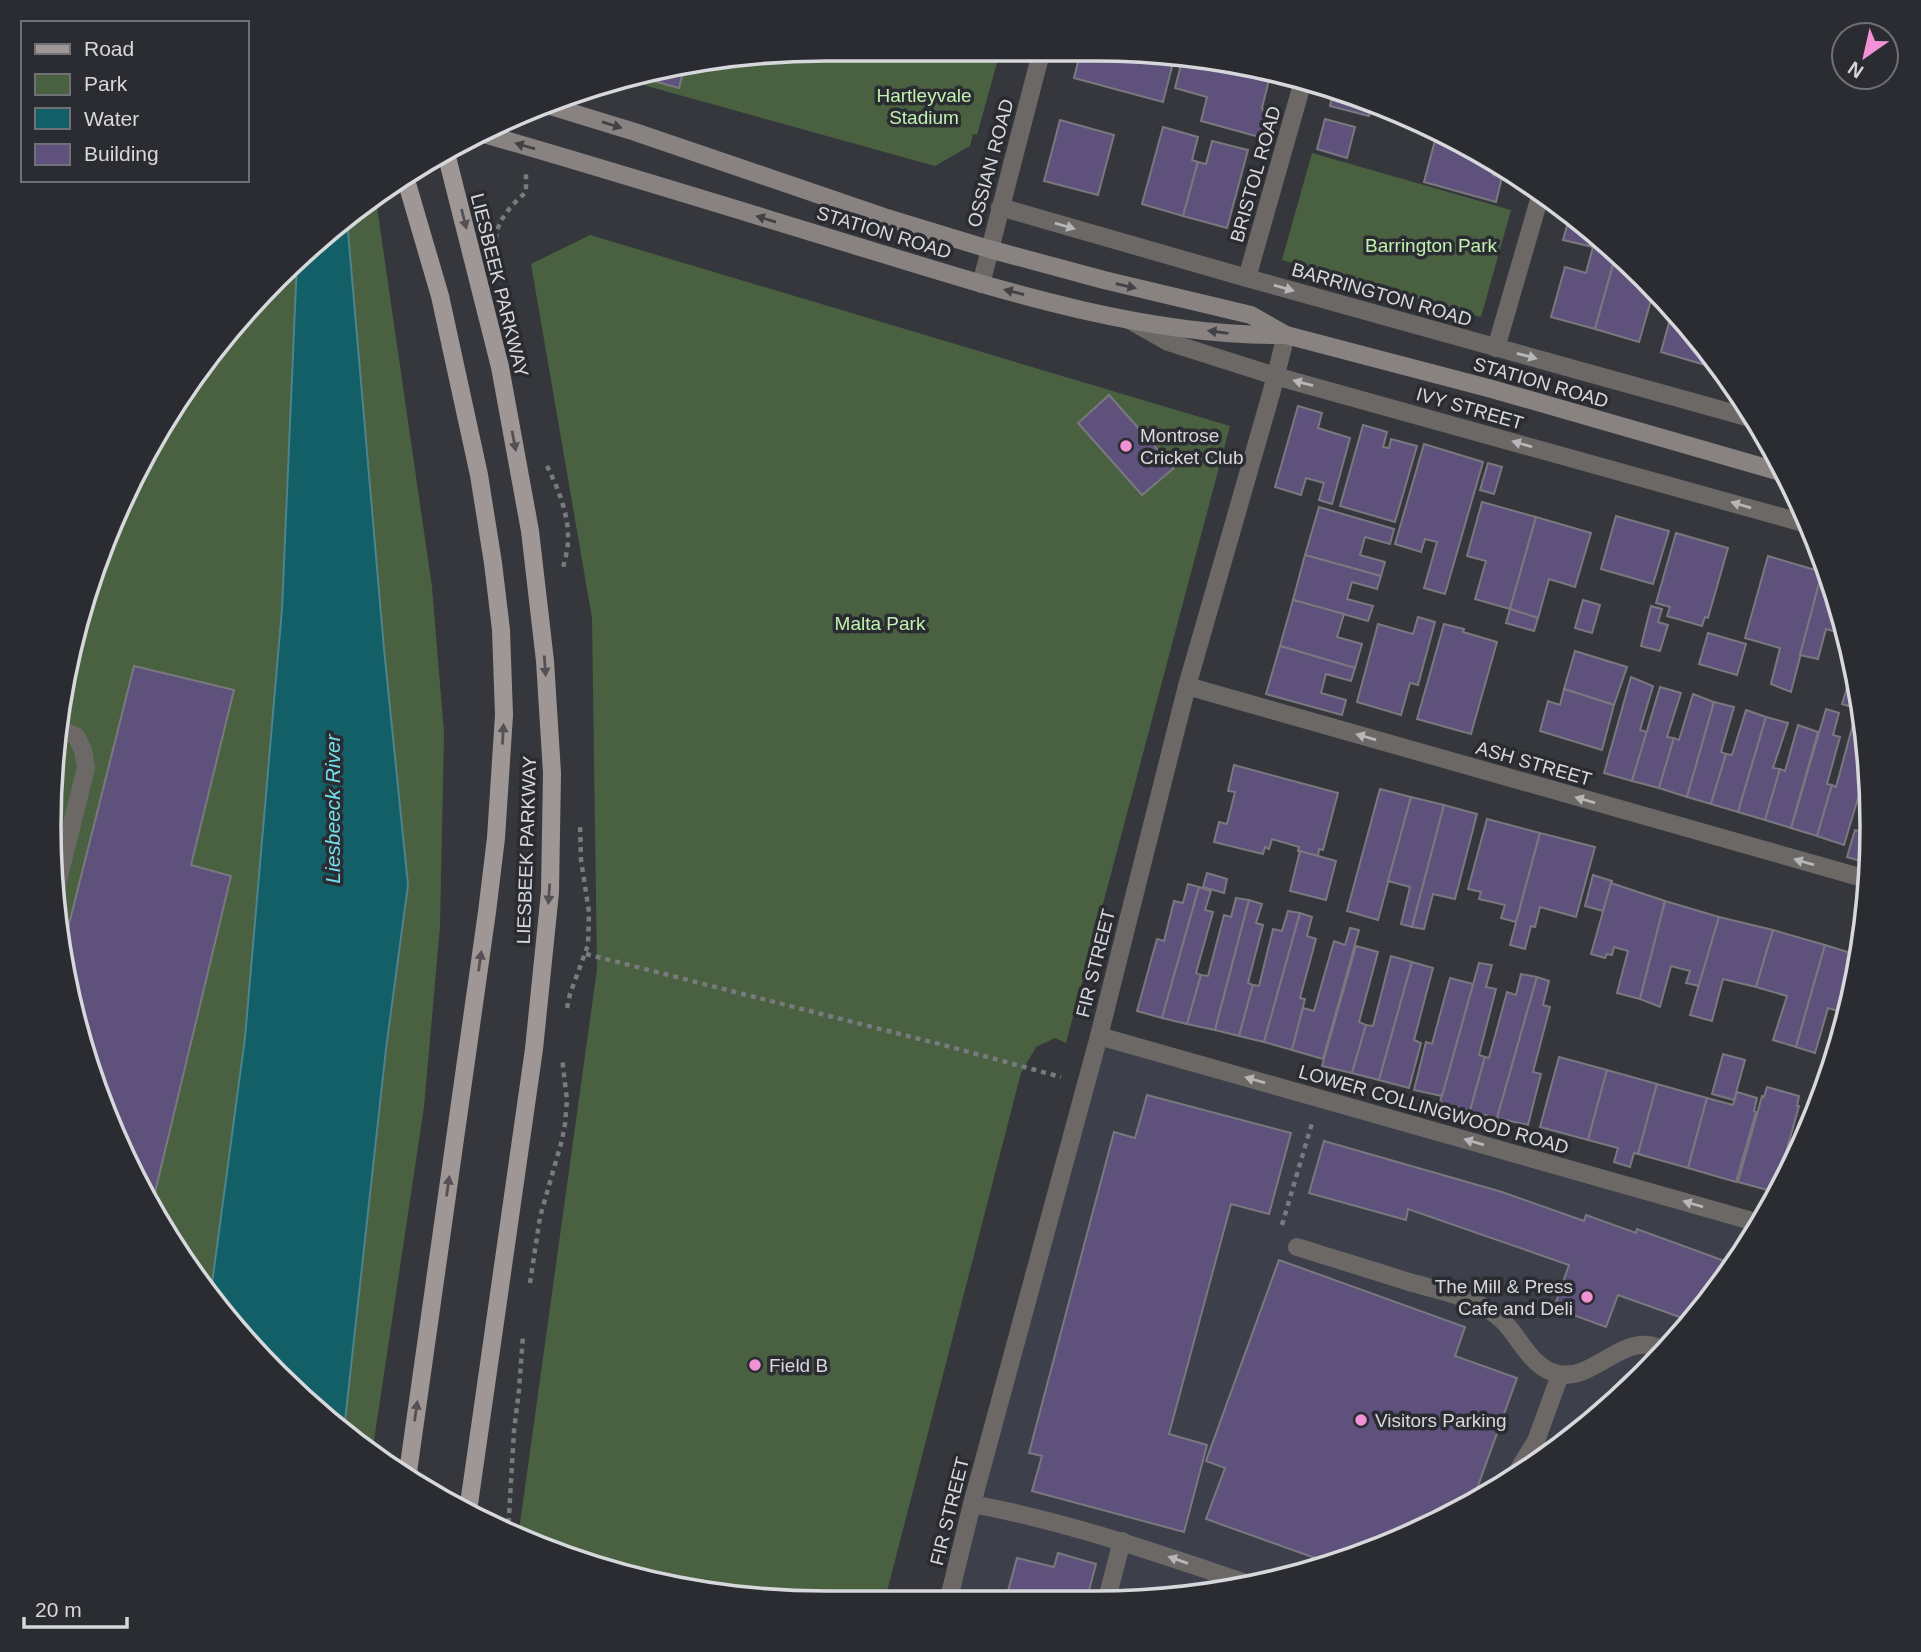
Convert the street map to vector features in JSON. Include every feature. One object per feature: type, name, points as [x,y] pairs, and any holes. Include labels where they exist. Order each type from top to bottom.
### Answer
[{"type":"main road","name":"STATION ROAD","points":[[560,109],[884,217],[989,249],[1251,315],[1286,335],[1492,389],[1771,469]]},
{"type":"main road","name":"STATION ROAD","points":[[494,137],[981,284],[1128,320],[1244,336],[1286,335]]},
{"type":"main road","name":"LIESBEEK PARKWAY","points":[[448,162],[500,367],[530,531],[545,661],[552,773],[550,892],[538,1006],[469,1502]]},
{"type":"main road","name":"LIESBEEK PARKWAY","points":[[408,186],[440,296],[479,475],[494,563],[501,630],[504,715],[489,900],[409,1467]]},
{"type":"street","name":"OSSIAN ROAD","points":[[981,284],[1039,61]]},
{"type":"street","name":"BRISTOL ROAD","points":[[1247,278],[1300,89]]},
{"type":"street","points":[[1496,348],[1538,203]]},
{"type":"street","name":"BARRINGTON ROAD","points":[[1000,207],[1739,415]]},
{"type":"street","name":"IVY STREET","points":[[1128,320],[1168,342],[1275,376],[1796,521]]},
{"type":"street","name":"FIR STREET","points":[[951,1591],[1098,1036],[1187,686],[1286,335]]},
{"type":"street","name":"ASH STREET","points":[[1187,686],[1858,877]]},
{"type":"street","points":[[62,862],[86,768],[83,750],[76,736],[67,733]]},
{"type":"street","name":"LOWER COLLINGWOOD ROAD","points":[[1098,1036],[1750,1220]]},
{"type":"street","points":[[1297,1247],[1475,1302],[1502,1320],[1544,1369],[1560,1375],[1578,1373],[1626,1348],[1648,1345],[1654,1347]]},
{"type":"street","points":[[1526,1458],[1536,1441],[1560,1375]]},
{"type":"street","points":[[972,1504],[1006,1510],[1122,1541],[1231,1578]]},
{"type":"street","points":[[1108,1590],[1122,1541]]},
{"type":"path","points":[[565,1021],[570,994],[586,954],[1085,1084]]},
{"type":"path","points":[[530,1285],[540,1217],[565,1124],[566,1100],[561,1057]]},
{"type":"path","points":[[1297,1247],[1282,1224],[1319,1098]]},
{"type":"path","points":[[509,1522],[523,1335]]},
{"type":"shaded area","points":[[1099,1036],[1750,1220],[1702,1292],[1636,1367],[1599,1401],[1561,1433],[1520,1462],[1433,1512],[1388,1533],[1293,1565],[1195,1584],[1095,1591],[951,1591]]},
{"type":"green space","name":"Hartleyvale Stadium","points":[[998,61],[977,135],[973,134],[970,146],[935,166],[640,84],[726,68],[776,63]]},
{"type":"green space","name":"Barrington Park","points":[[1312,153],[1511,210],[1481,317],[1282,260]]},
{"type":"green space","points":[[377,207],[432,587],[444,733],[440,926],[424,1107],[374,1443],[322,1401],[285,1367],[251,1330],[219,1292],[164,1208],[119,1119],[87,1024],[68,926],[63,876],[63,776],[76,677],[102,580],[119,533],[140,488],[190,401],[219,360],[251,322],[285,285],[322,251]]},
{"type":"green space","name":"Malta Park","points":[[590,235],[1230,426],[1066,1043],[1055,1038],[1036,1047],[1021,1073],[887,1591],[776,1589],[677,1576],[580,1550],[520,1527],[597,969],[592,618],[531,264]]},
{"type":"water","name":"Liesbeeck River","points":[[348,229],[384,649],[408,885],[386,1049],[345,1420],[285,1367],[212,1282],[245,1038],[282,609],[296,275]]},
{"type":"building","points":[[1078,61],[1172,66],[1163,102],[1074,78]]},
{"type":"building","points":[[1181,67],[1269,82],[1262,108],[1268,122],[1263,138],[1201,121],[1207,97],[1175,88]]},
{"type":"building","points":[[682,75],[679,88],[654,81]]},
{"type":"building","points":[[1332,99],[1370,112],[1369,116],[1330,106]]},
{"type":"building","points":[[1325,119],[1355,127],[1347,158],[1317,149]]},
{"type":"building","points":[[1060,120],[1114,135],[1098,195],[1044,181]]},
{"type":"building","points":[[1163,127],[1198,137],[1192,160],[1198,162],[1183,216],[1142,204]]},
{"type":"building","points":[[1212,141],[1248,150],[1227,228],[1183,216],[1198,162],[1206,164]]},
{"type":"building","points":[[1435,141],[1502,179],[1496,202],[1424,182]]},
{"type":"building","points":[[1567,224],[1613,264],[1595,329],[1551,317],[1565,267],[1586,273],[1593,247],[1563,240]]},
{"type":"building","points":[[1613,264],[1651,301],[1639,342],[1595,329]]},
{"type":"building","points":[[1669,321],[1706,365],[1661,352]]},
{"type":"building","name":"Montrose Cricket Club","points":[[1109,395],[1174,468],[1142,495],[1078,423]]},
{"type":"building","points":[[1298,406],[1322,413],[1318,428],[1350,438],[1332,504],[1319,500],[1324,483],[1306,478],[1301,495],[1275,487]]},
{"type":"building","points":[[1363,425],[1387,432],[1383,447],[1389,448],[1391,439],[1417,446],[1395,522],[1340,506]]},
{"type":"building","points":[[1424,444],[1483,462],[1445,594],[1424,588],[1437,542],[1425,539],[1421,552],[1395,544]]},
{"type":"building","points":[[1488,463],[1502,467],[1494,494],[1480,490]]},
{"type":"building","points":[[1482,502],[1536,517],[1510,609],[1475,599],[1486,561],[1467,556]]},
{"type":"building","points":[[1319,507],[1394,529],[1390,544],[1365,537],[1360,555],[1385,562],[1381,576],[1305,555]]},
{"type":"building","points":[[1616,516],[1669,531],[1653,584],[1601,569]]},
{"type":"building","points":[[1536,517],[1591,533],[1575,587],[1549,579],[1538,618],[1510,609]]},
{"type":"building","points":[[1676,533],[1728,548],[1708,618],[1705,617],[1702,626],[1667,616],[1670,607],[1656,603]]},
{"type":"building","points":[[1305,555],[1381,576],[1377,589],[1352,582],[1347,599],[1373,606],[1368,621],[1293,600]]},
{"type":"building","points":[[1768,556],[1815,570],[1820,582],[1791,692],[1771,684],[1780,648],[1745,638]]},
{"type":"building","points":[[1819,582],[1835,631],[1826,629],[1818,659],[1800,655]]},
{"type":"building","points":[[1293,600],[1344,614],[1337,637],[1362,644],[1355,668],[1280,646]]},
{"type":"building","points":[[1583,600],[1600,605],[1592,633],[1575,628]]},
{"type":"building","points":[[1651,606],[1662,609],[1658,622],[1668,625],[1660,651],[1641,646]]},
{"type":"building","points":[[1510,609],[1538,618],[1534,631],[1506,623]]},
{"type":"building","points":[[1418,617],[1435,622],[1418,685],[1410,683],[1401,715],[1357,702],[1378,624],[1413,634]]},
{"type":"building","points":[[1444,624],[1497,642],[1471,734],[1417,719]]},
{"type":"building","points":[[1708,633],[1746,644],[1737,675],[1699,664]]},
{"type":"building","points":[[1280,646],[1355,668],[1351,681],[1326,674],[1321,693],[1346,700],[1342,715],[1266,694]]},
{"type":"building","points":[[1575,651],[1627,667],[1614,705],[1564,689]]},
{"type":"building","points":[[134,666],[234,690],[191,865],[231,876],[155,1192],[119,1119],[102,1072],[87,1024],[68,927]]},
{"type":"building","points":[[1631,677],[1653,686],[1640,730],[1647,732],[1632,781],[1604,773]]},
{"type":"building","points":[[1660,687],[1681,693],[1667,737],[1674,738],[1659,788],[1632,781]]},
{"type":"building","points":[[1847,688],[1850,706],[1842,704]]},
{"type":"building","points":[[1564,689],[1614,705],[1602,750],[1540,731],[1548,701],[1560,705]]},
{"type":"building","points":[[1693,694],[1714,702],[1687,797],[1659,788],[1674,738],[1679,740]]},
{"type":"building","points":[[1714,702],[1734,707],[1721,752],[1726,754],[1711,804],[1687,797]]},
{"type":"building","points":[[1826,709],[1839,713],[1833,735],[1840,737],[1827,784],[1832,785],[1817,836],[1791,828]]},
{"type":"building","points":[[1746,710],[1766,717],[1738,812],[1711,804],[1726,754],[1732,755]]},
{"type":"building","points":[[1766,717],[1788,723],[1773,768],[1780,769],[1765,820],[1738,812]]},
{"type":"building","points":[[1798,725],[1818,732],[1791,828],[1765,820],[1780,769],[1785,771]]},
{"type":"building","points":[[1853,725],[1859,796],[1844,845],[1817,836],[1832,785],[1836,787]]},
{"type":"building","points":[[1234,765],[1338,793],[1323,850],[1319,849],[1318,856],[1298,851],[1299,847],[1272,839],[1269,849],[1265,847],[1263,854],[1214,842],[1219,822],[1227,824],[1235,792],[1228,791]]},
{"type":"building","points":[[1380,789],[1411,797],[1378,920],[1347,911]]},
{"type":"building","points":[[1411,797],[1444,805],[1412,927],[1401,924],[1410,887],[1388,881]]},
{"type":"building","points":[[1444,805],[1477,814],[1455,899],[1433,894],[1424,929],[1412,927]]},
{"type":"building","points":[[1487,819],[1540,833],[1516,922],[1501,918],[1505,905],[1479,899],[1481,892],[1468,889]]},
{"type":"building","points":[[1855,830],[1860,831],[1859,861],[1847,857]]},
{"type":"building","points":[[1540,833],[1595,847],[1576,917],[1540,907],[1525,949],[1510,945]]},
{"type":"building","points":[[1300,851],[1336,861],[1326,900],[1290,891]]},
{"type":"building","points":[[1207,873],[1227,879],[1224,893],[1203,887]]},
{"type":"building","points":[[1593,875],[1612,881],[1603,911],[1585,906]]},
{"type":"building","points":[[1611,883],[1665,901],[1640,999],[1617,993],[1628,951],[1614,947],[1612,955],[1607,954],[1605,958],[1591,954]]},
{"type":"building","points":[[1188,884],[1199,887],[1162,1018],[1137,1011],[1157,939],[1164,941],[1174,901],[1183,903]]},
{"type":"building","points":[[1199,887],[1211,891],[1205,910],[1213,912],[1196,973],[1201,975],[1187,1024],[1162,1018]]},
{"type":"building","points":[[1236,898],[1249,900],[1215,1030],[1187,1024],[1201,975],[1208,976],[1224,915],[1231,917]]},
{"type":"building","points":[[1249,900],[1262,904],[1256,923],[1263,925],[1248,983],[1253,985],[1239,1036],[1215,1030]]},
{"type":"building","points":[[1665,901],[1719,917],[1699,986],[1686,983],[1690,971],[1671,966],[1660,1007],[1640,999]]},
{"type":"building","points":[[1288,911],[1300,913],[1264,1042],[1239,1036],[1253,985],[1259,986],[1273,929],[1282,931]]},
{"type":"building","points":[[1300,913],[1312,917],[1307,936],[1316,939],[1300,998],[1305,999],[1292,1050],[1264,1042]]},
{"type":"building","points":[[1719,917],[1773,930],[1756,987],[1723,979],[1712,1021],[1690,1015]]},
{"type":"building","points":[[1350,928],[1359,930],[1323,1059],[1292,1050],[1303,1008],[1314,1011],[1334,941],[1345,945]]},
{"type":"building","points":[[1773,930],[1825,945],[1796,1047],[1773,1040],[1787,996],[1756,987]]},
{"type":"building","points":[[1825,945],[1849,952],[1837,1011],[1828,1008],[1815,1053],[1796,1047]]},
{"type":"building","points":[[1356,946],[1378,952],[1359,1022],[1366,1025],[1352,1073],[1322,1066]]},
{"type":"building","points":[[1391,956],[1412,962],[1379,1080],[1352,1073],[1366,1025],[1373,1026]]},
{"type":"building","points":[[1412,962],[1433,968],[1414,1040],[1421,1043],[1409,1088],[1379,1080]]},
{"type":"building","points":[[1479,963],[1492,965],[1486,987],[1496,989],[1479,1055],[1485,1057],[1470,1111],[1440,1102]]},
{"type":"building","points":[[1521,974],[1537,977],[1497,1118],[1470,1111],[1485,1057],[1489,1058],[1507,992],[1516,995]]},
{"type":"building","points":[[1537,977],[1549,981],[1543,1005],[1550,1007],[1533,1072],[1541,1074],[1528,1125],[1497,1118]]},
{"type":"building","points":[[1450,978],[1473,984],[1442,1096],[1414,1090],[1426,1042],[1432,1044]]},
{"type":"building","points":[[1723,1054],[1745,1060],[1734,1100],[1712,1094]]},
{"type":"building","points":[[1559,1057],[1607,1070],[1588,1140],[1540,1127]]},
{"type":"building","points":[[1607,1070],[1657,1084],[1638,1154],[1634,1153],[1630,1167],[1614,1162],[1618,1148],[1588,1140]]},
{"type":"building","points":[[1657,1084],[1707,1098],[1688,1168],[1638,1154]]},
{"type":"building","points":[[1767,1087],[1799,1096],[1799,1106],[1786,1154],[1767,1190],[1738,1182],[1762,1096],[1764,1097]]},
{"type":"building","points":[[1737,1092],[1757,1098],[1756,1112],[1736,1182],[1688,1168],[1707,1098],[1733,1105]]},
{"type":"building","points":[[1147,1095],[1291,1133],[1269,1214],[1231,1204],[1169,1434],[1207,1445],[1184,1532],[1032,1491],[1042,1456],[1029,1453],[1114,1132],[1135,1138]]},
{"type":"building","points":[[1324,1141],[1502,1192],[1584,1221],[1586,1215],[1636,1233],[1637,1229],[1724,1261],[1681,1317],[1618,1295],[1606,1327],[1554,1308],[1569,1265],[1408,1209],[1406,1220],[1309,1193]]},
{"type":"building","name":"Visitors Parking","points":[[1279,1260],[1465,1327],[1455,1356],[1517,1378],[1477,1488],[1388,1533],[1315,1558],[1206,1519],[1225,1468],[1206,1461]]},
{"type":"building","points":[[1058,1553],[1096,1564],[1089,1591],[1008,1591],[1017,1558],[1054,1567]]},
{"type":"place","name":"Montrose Cricket Club","points":[[1126,446]]},
{"type":"place","name":"The Mill & Press Cafe and Deli","points":[[1587,1297]]},
{"type":"place","name":"Field B","points":[[755,1365]]},
{"type":"place","name":"Visitors Parking","points":[[1361,1420]]}]
